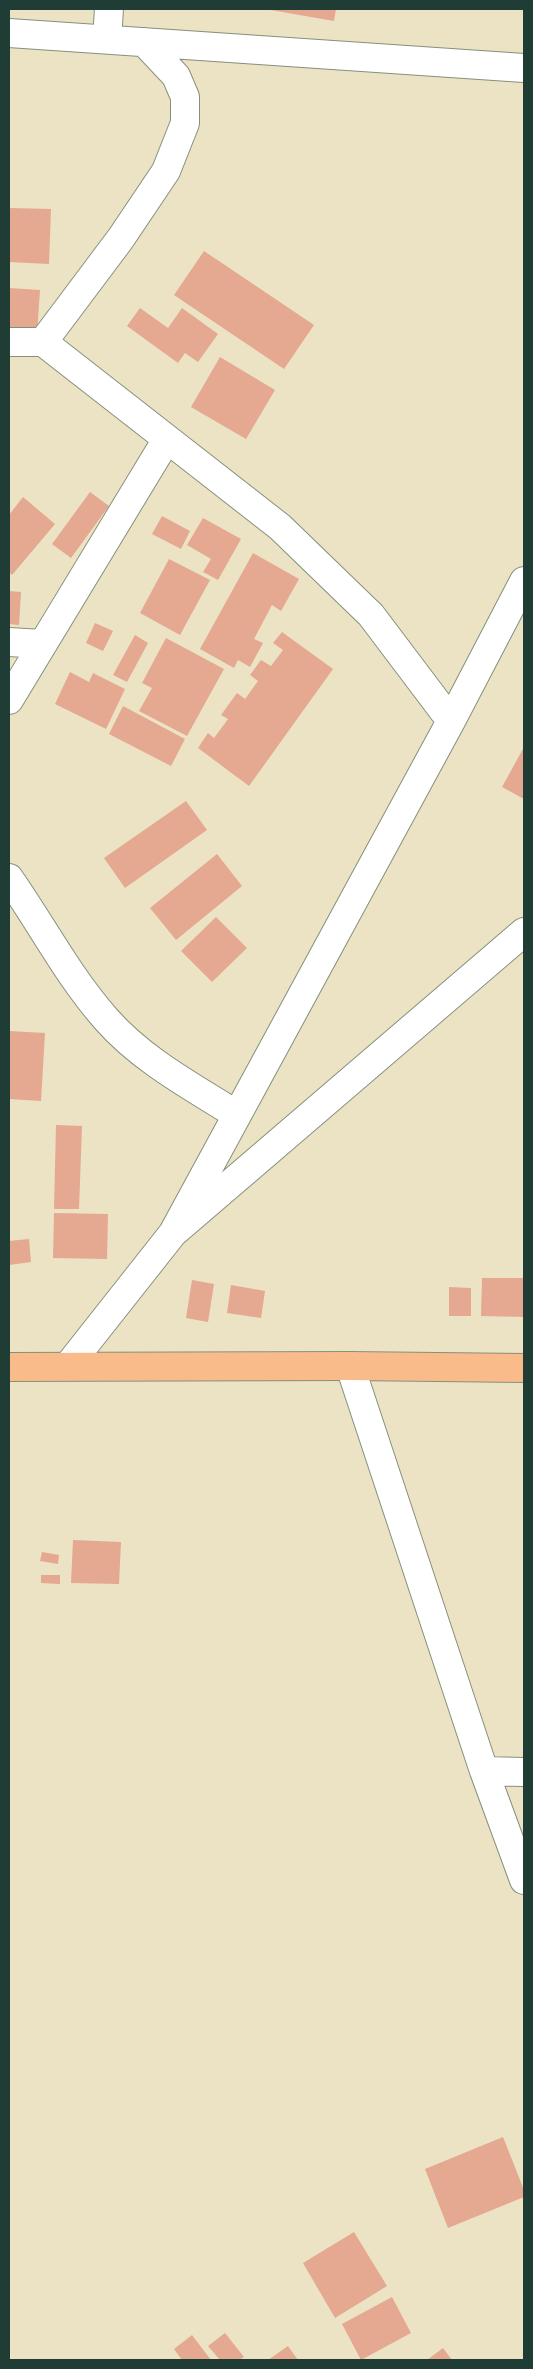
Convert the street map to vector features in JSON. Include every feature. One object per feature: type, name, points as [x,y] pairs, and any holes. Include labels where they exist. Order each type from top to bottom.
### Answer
[{"type":"highway","points":[[9,1367],[350,1366],[524,1368]]},
{"type":"street","points":[[107,39],[109,9]]},
{"type":"street","points":[[9,33],[524,68]]},
{"type":"street","points":[[43,342],[121,238],[166,171],[185,123],[185,96],[176,76],[144,42]]},
{"type":"street","points":[[9,342],[43,342],[280,527],[371,615],[451,722]]},
{"type":"street","points":[[9,700],[167,440]]},
{"type":"street","points":[[68,1366],[173,1233],[451,722],[524,581]]},
{"type":"street","points":[[9,642],[42,644]]},
{"type":"street","points":[[9,878],[74,979],[106,1020],[149,1059],[237,1115]]},
{"type":"street","points":[[173,1233],[524,932]]},
{"type":"street","points":[[350,1366],[484,1771],[524,1880]]},
{"type":"street","points":[[484,1771],[524,1772]]},
{"type":"building","points":[[265,9],[336,9],[334,21]]},
{"type":"building","points":[[9,208],[51,209],[49,264],[9,262]]},
{"type":"building","points":[[204,251],[314,325],[284,369],[174,295]]},
{"type":"building","points":[[9,288],[40,290],[37,334],[9,332]]},
{"type":"building","points":[[140,308],[168,328],[182,308],[218,334],[198,362],[185,353],[178,363],[127,326]]},
{"type":"building","points":[[220,357],[275,390],[246,439],[191,407]]},
{"type":"building","points":[[90,492],[109,506],[71,558],[52,544]]},
{"type":"building","points":[[23,497],[55,524],[12,575],[9,572],[9,515]]},
{"type":"building","points":[[162,516],[190,531],[181,549],[152,534]]},
{"type":"building","points":[[203,518],[241,539],[218,580],[203,572],[211,559],[187,545]]},
{"type":"building","points":[[253,553],[299,579],[281,611],[272,605],[254,639],[263,643],[250,667],[238,660],[234,668],[200,649]]},
{"type":"building","points":[[169,559],[210,580],[180,635],[140,613]]},
{"type":"building","points":[[9,591],[21,592],[19,625],[9,624]]},
{"type":"building","points":[[95,623],[113,631],[103,651],[86,643]]},
{"type":"building","points":[[282,632],[333,669],[249,786],[198,748],[208,733],[214,738],[228,719],[221,715],[237,693],[245,699],[258,681],[250,675],[261,660],[271,666],[283,650],[273,643]]},
{"type":"building","points":[[135,635],[148,643],[127,682],[113,675]]},
{"type":"building","points":[[166,638],[224,669],[187,736],[139,711],[152,688],[142,683]]},
{"type":"building","points":[[70,672],[89,682],[93,673],[125,689],[106,729],[55,704]]},
{"type":"building","points":[[123,706],[185,739],[171,766],[109,734]]},
{"type":"building","points":[[524,747],[524,799],[502,787]]},
{"type":"building","points":[[186,801],[207,830],[125,888],[104,858]]},
{"type":"building","points":[[217,854],[242,886],[176,940],[150,908]]},
{"type":"building","points":[[216,917],[247,948],[212,982],[181,951]]},
{"type":"building","points":[[9,1031],[45,1033],[41,1101],[9,1099]]},
{"type":"building","points":[[56,1125],[82,1126],[79,1209],[54,1209]]},
{"type":"building","points":[[54,1213],[108,1214],[107,1259],[53,1258]]},
{"type":"building","points":[[29,1239],[31,1262],[9,1265],[9,1241]]},
{"type":"building","points":[[482,1278],[524,1278],[524,1317],[481,1316]]},
{"type":"building","points":[[192,1280],[214,1284],[208,1322],[186,1318]]},
{"type":"building","points":[[231,1285],[265,1291],[261,1318],[227,1313]]},
{"type":"building","points":[[449,1287],[471,1288],[471,1316],[449,1316]]},
{"type":"building","points":[[73,1540],[121,1542],[119,1584],[71,1583]]},
{"type":"building","points":[[42,1552],[59,1555],[58,1564],[40,1561]]},
{"type":"building","points":[[41,1575],[60,1575],[60,1584],[41,1583]]},
{"type":"building","points":[[503,2137],[524,2190],[524,2197],[448,2228],[425,2169]]},
{"type":"building","points":[[354,2232],[387,2286],[335,2318],[303,2263]]},
{"type":"building","points":[[392,2297],[411,2333],[361,2360],[342,2324]]},
{"type":"building","points":[[225,2333],[244,2357],[239,2360],[220,2360],[208,2346]]},
{"type":"building","points":[[192,2335],[211,2360],[182,2360],[174,2349]]},
{"type":"building","points":[[288,2346],[298,2360],[268,2360]]},
{"type":"building","points":[[443,2348],[452,2360],[427,2360]]}]
